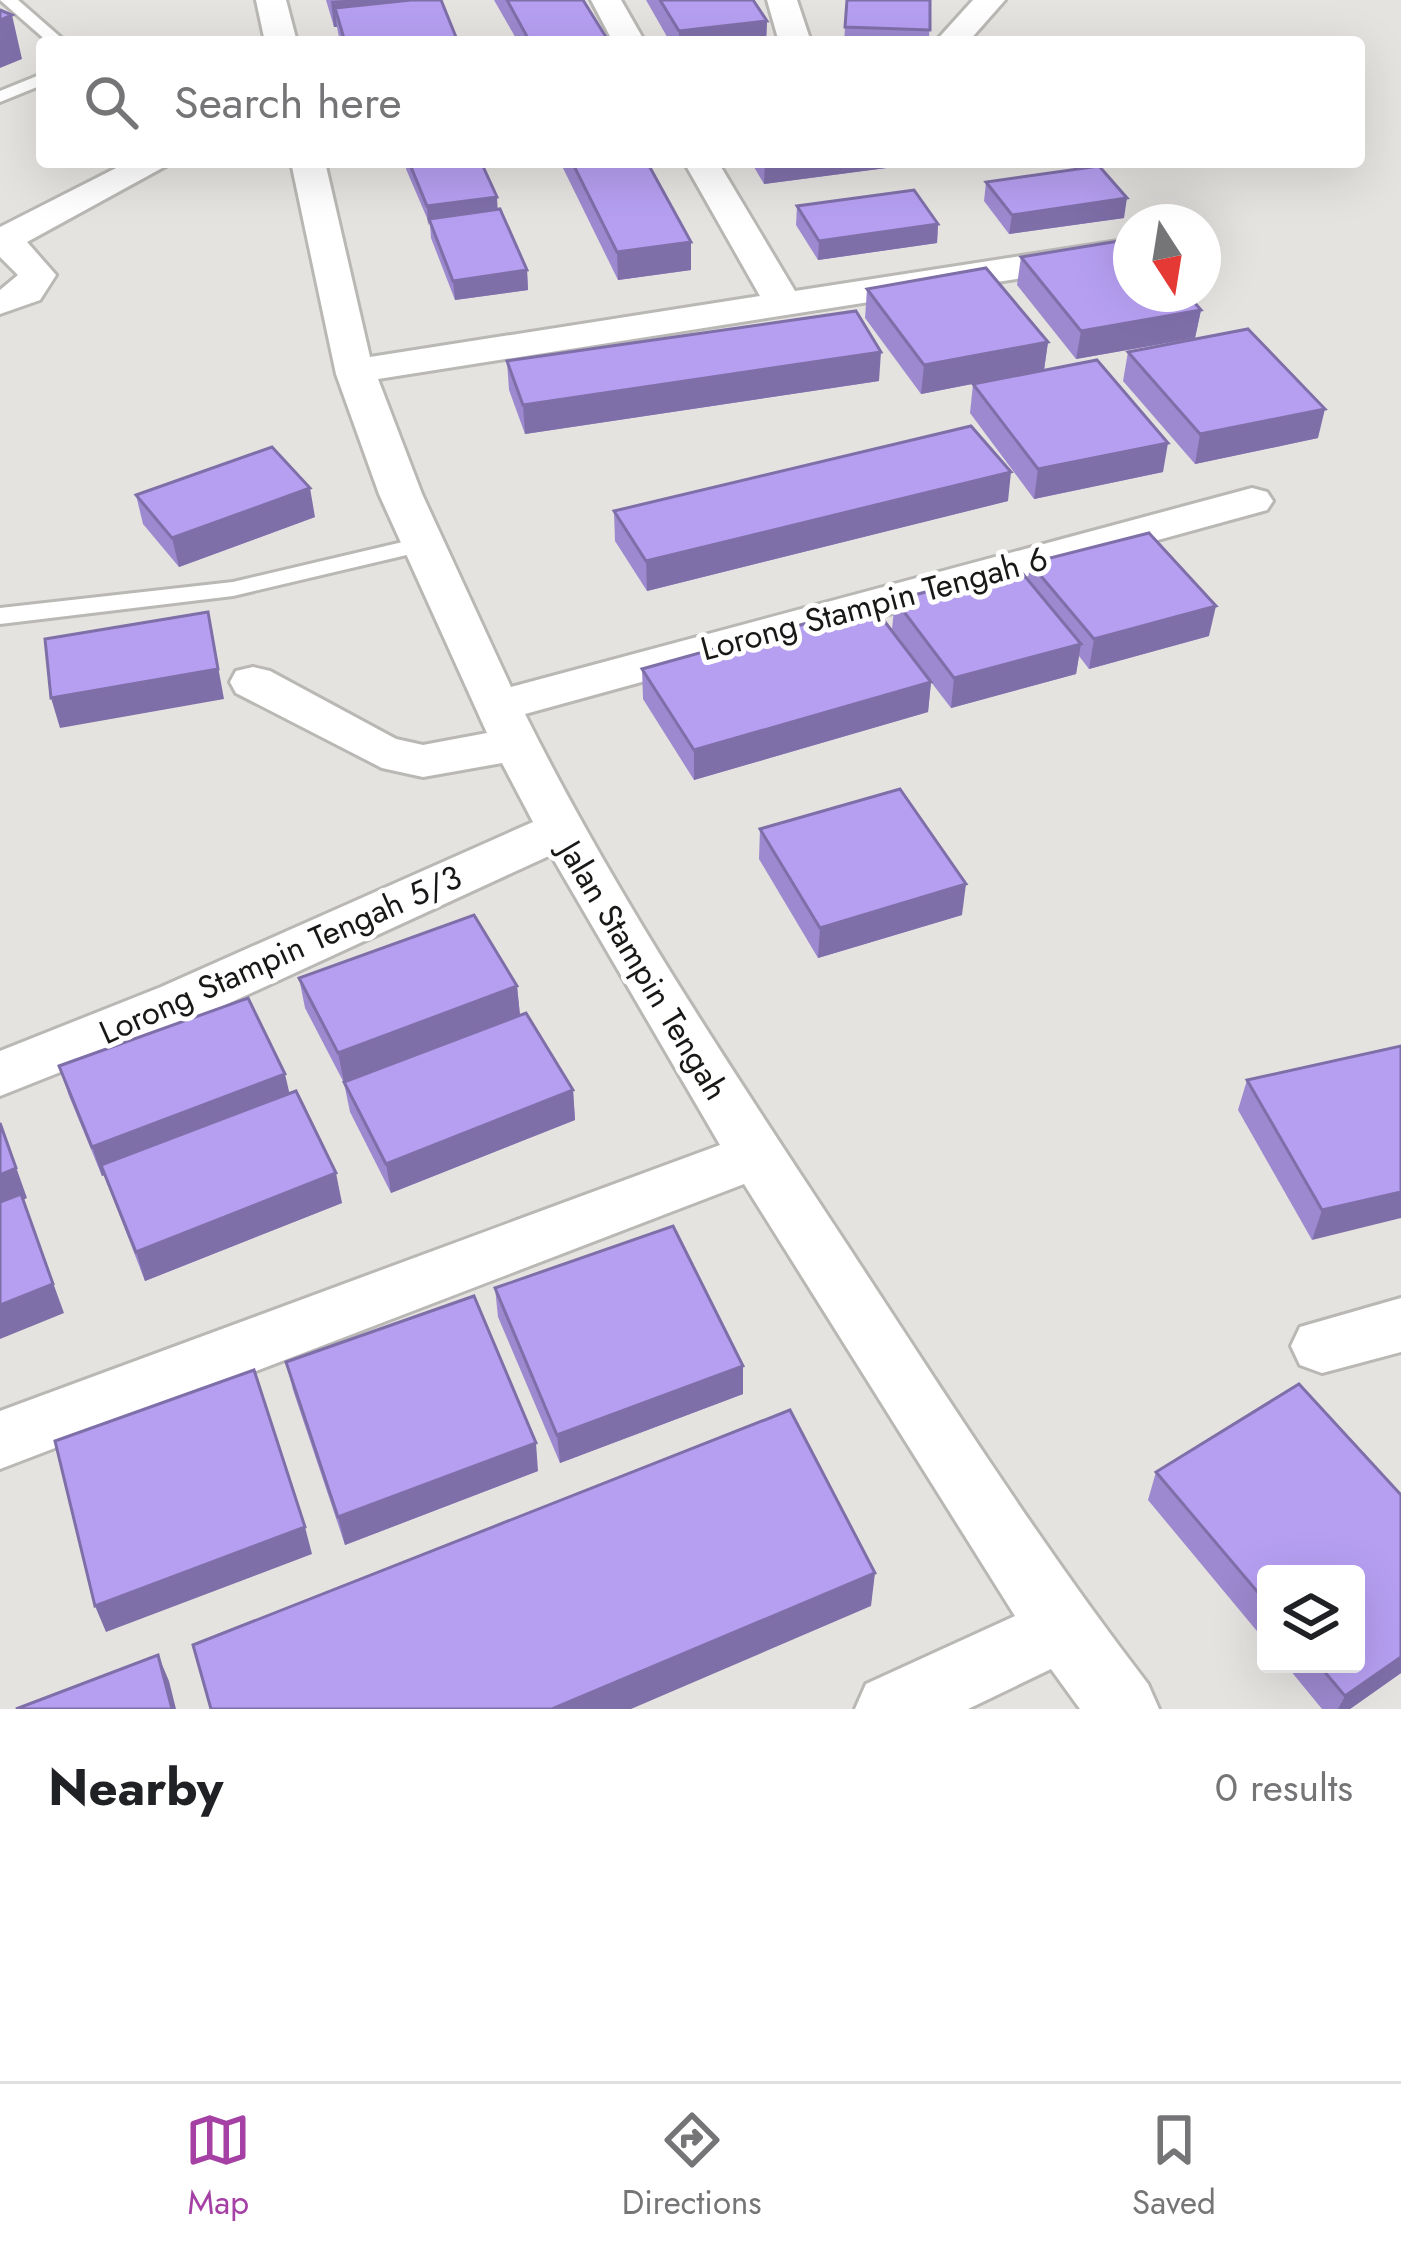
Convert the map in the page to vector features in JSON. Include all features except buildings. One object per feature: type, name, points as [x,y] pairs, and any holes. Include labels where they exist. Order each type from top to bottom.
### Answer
[{"type":"street","points":[[271,0],[279,36]]},
{"type":"street","points":[[606,0],[626,36]]},
{"type":"street","points":[[782,0],[794,36]]},
{"type":"street","points":[[957,36],[990,0]]},
{"type":"street","points":[[0,303],[28,292],[37,274],[26,258],[1,243],[60,206],[143,168]]},
{"type":"street","name":"Jalan Stampin Tengah","points":[[309,168],[355,371],[424,544],[559,831],[757,1155],[1061,1629],[1123,1709]]},
{"type":"street","points":[[704,168],[785,307]]},
{"type":"street","points":[[355,371],[1113,253]]},
{"type":"street","name":"Lorong Stampin Tengah 6","points":[[253,682],[382,752],[423,760],[507,725],[1252,501]]},
{"type":"street","name":"Lorong Stampin Tengah 5/3","points":[[0,1074],[179,1001],[559,831]]},
{"type":"street","points":[[0,1440],[757,1155]]},
{"type":"street","points":[[1322,1346],[1401,1325]]},
{"type":"street","points":[[891,1709],[1061,1629]]},
{"type":"lane","points":[[6,4],[50,36]]},
{"type":"lane","points":[[0,97],[36,82]]},
{"type":"lane","points":[[0,616],[233,589],[424,544]]}]
